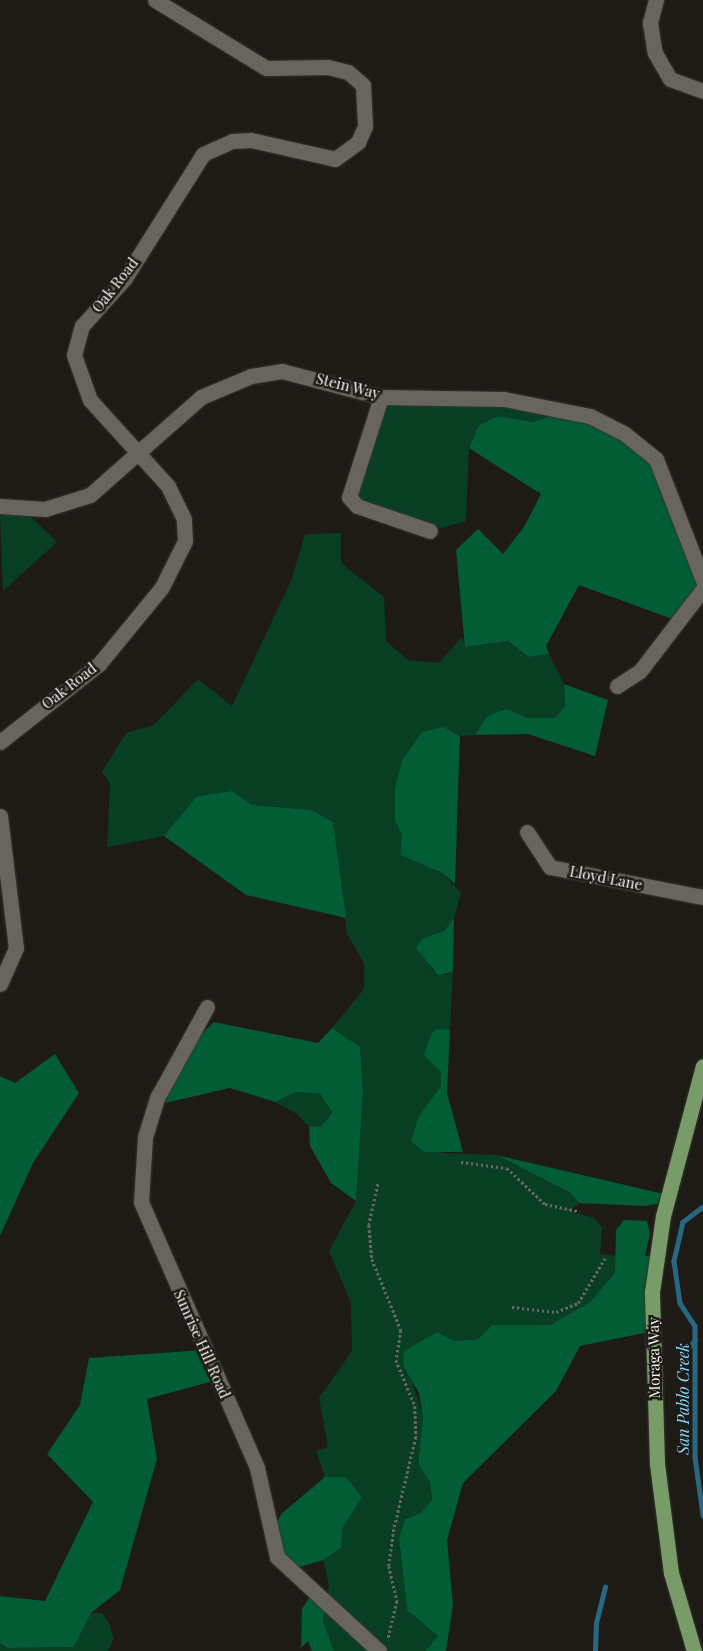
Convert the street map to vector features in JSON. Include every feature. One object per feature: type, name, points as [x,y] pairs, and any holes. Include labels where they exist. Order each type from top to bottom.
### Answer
[{"type":"main road","name":"Moraga Way","points":[[694,1651],[671,1573],[657,1463],[652,1292],[663,1216],[703,1066]]},
{"type":"street","name":"Oak Road","points":[[0,742],[99,664],[179,560],[184,518],[168,486],[90,400],[74,355],[82,326],[125,278],[203,154],[232,141],[251,140],[335,159],[358,142],[365,126],[366,101],[363,86],[348,72],[328,67],[266,68],[155,0]]},
{"type":"street","points":[[656,0],[650,22],[655,53],[670,79],[703,91]]},
{"type":"street","name":"Stein Way","points":[[0,506],[45,509],[90,495],[139,456],[201,397],[251,376],[282,371],[381,397],[504,399],[590,416],[625,434],[656,459],[703,580]]},
{"type":"street","points":[[381,397],[349,497],[357,506],[430,531]]},
{"type":"street","points":[[617,686],[640,671],[703,589]]},
{"type":"street","points":[[0,816],[16,948],[0,984]]},
{"type":"street","name":"Lloyd Lane","points":[[528,832],[550,867],[703,896]]},
{"type":"street","name":"Sunrise Hill Road","points":[[207,1007],[157,1098],[145,1137],[141,1202],[257,1468],[277,1557],[383,1647]]},
{"type":"path","points":[[461,1162],[507,1168],[546,1204],[579,1211]]},
{"type":"path","points":[[378,1184],[369,1225],[372,1259],[400,1330],[396,1360],[415,1406],[416,1437],[394,1529],[389,1566],[397,1601],[383,1647]]},
{"type":"path","points":[[512,1307],[556,1312],[578,1303],[605,1258]]},
{"type":"green space","points":[[410,396],[562,412],[533,422],[498,416],[479,425],[469,448],[466,521],[430,531],[357,506],[352,478],[381,397]]},
{"type":"green space","points":[[562,412],[590,416],[656,459],[703,580],[678,621],[579,585],[546,646],[549,654],[529,657],[508,641],[465,647],[456,550],[478,529],[503,554],[524,527],[541,494],[469,448],[479,425],[498,416],[533,422]]},
{"type":"green space","points":[[0,511],[29,515],[57,542],[3,591]]},
{"type":"green space","points":[[341,533],[341,563],[384,597],[386,641],[408,660],[439,663],[462,637],[466,647],[508,641],[529,657],[549,654],[564,684],[565,706],[555,718],[528,718],[506,709],[487,716],[475,735],[460,736],[444,727],[395,821],[402,834],[400,855],[442,873],[461,893],[454,918],[444,931],[422,939],[431,969],[445,975],[453,972],[450,1030],[441,1072],[442,1153],[496,1155],[571,1193],[579,1203],[570,1211],[594,1218],[602,1227],[600,1254],[616,1256],[615,1273],[590,1302],[550,1325],[492,1325],[478,1339],[454,1341],[437,1332],[412,1380],[423,1418],[418,1464],[430,1482],[432,1501],[421,1513],[405,1519],[399,1538],[407,1610],[438,1636],[425,1651],[334,1651],[323,1621],[329,1585],[323,1560],[341,1548],[343,1527],[362,1497],[346,1477],[325,1477],[316,1451],[328,1447],[319,1398],[352,1351],[351,1303],[329,1251],[356,1201],[363,1092],[360,1048],[332,1028],[364,989],[364,963],[347,934],[333,822],[312,810],[252,805],[232,791],[197,796],[164,836],[107,847],[110,783],[102,772],[126,733],[154,725],[198,679],[232,706],[291,581],[305,534]]},
{"type":"green space","points":[[564,684],[608,700],[595,756],[528,734],[475,735],[487,716],[506,709],[528,718],[555,718],[565,706]]},
{"type":"green space","points":[[444,727],[460,736],[455,884],[442,873],[400,855],[402,834],[395,821],[395,788],[402,761],[422,732]]},
{"type":"green space","points":[[232,791],[252,805],[312,810],[333,822],[346,918],[246,895],[164,836],[197,796]]},
{"type":"green space","points":[[454,918],[453,972],[438,975],[416,948],[422,939],[444,931]]},
{"type":"green space","points":[[214,1022],[318,1043],[332,1028],[360,1047],[363,1092],[356,1201],[331,1183],[310,1146],[309,1127],[322,1126],[332,1112],[320,1094],[296,1092],[275,1102],[230,1088],[165,1103],[189,1046]]},
{"type":"green space","points":[[437,1029],[450,1030],[447,1093],[463,1152],[424,1152],[411,1141],[419,1116],[441,1086],[441,1072],[424,1055],[431,1034]]},
{"type":"green space","points":[[55,1054],[79,1093],[33,1163],[0,1236],[0,1076],[15,1083]]},
{"type":"green space","points":[[296,1092],[320,1094],[332,1111],[322,1126],[309,1127],[297,1114],[275,1102]]},
{"type":"green space","points":[[496,1155],[664,1194],[657,1204],[644,1206],[579,1203],[571,1193]]},
{"type":"green space","points":[[624,1220],[647,1221],[650,1233],[645,1256],[655,1256],[654,1331],[580,1346],[556,1391],[463,1483],[447,1540],[453,1605],[446,1651],[425,1651],[438,1636],[407,1610],[399,1538],[405,1519],[421,1513],[432,1500],[430,1482],[418,1464],[423,1418],[419,1393],[403,1365],[404,1351],[437,1332],[454,1341],[478,1339],[492,1325],[550,1325],[590,1302],[615,1273],[616,1230]]},
{"type":"green space","points":[[204,1350],[217,1380],[147,1399],[157,1459],[120,1590],[91,1613],[74,1647],[7,1648],[0,1643],[0,1596],[45,1601],[93,1502],[47,1454],[80,1405],[89,1358]]},
{"type":"green space","points":[[325,1477],[346,1477],[362,1497],[343,1527],[341,1548],[323,1560],[290,1570],[272,1534],[281,1514]]},
{"type":"green space","points":[[312,1593],[326,1604],[323,1621],[334,1651],[312,1651],[308,1641],[301,1648],[302,1609]]},
{"type":"green space","points":[[91,1613],[102,1613],[109,1624],[114,1638],[108,1651],[0,1651],[0,1643],[7,1648],[74,1647]]},
{"type":"waterway","name":"San Pablo Creek","points":[[703,1207],[683,1222],[674,1261],[680,1303],[695,1326],[695,1457],[703,1515]]},
{"type":"waterway","points":[[684,1352],[695,1340]]},
{"type":"waterway","points":[[595,1651],[596,1623],[605,1587]]}]
